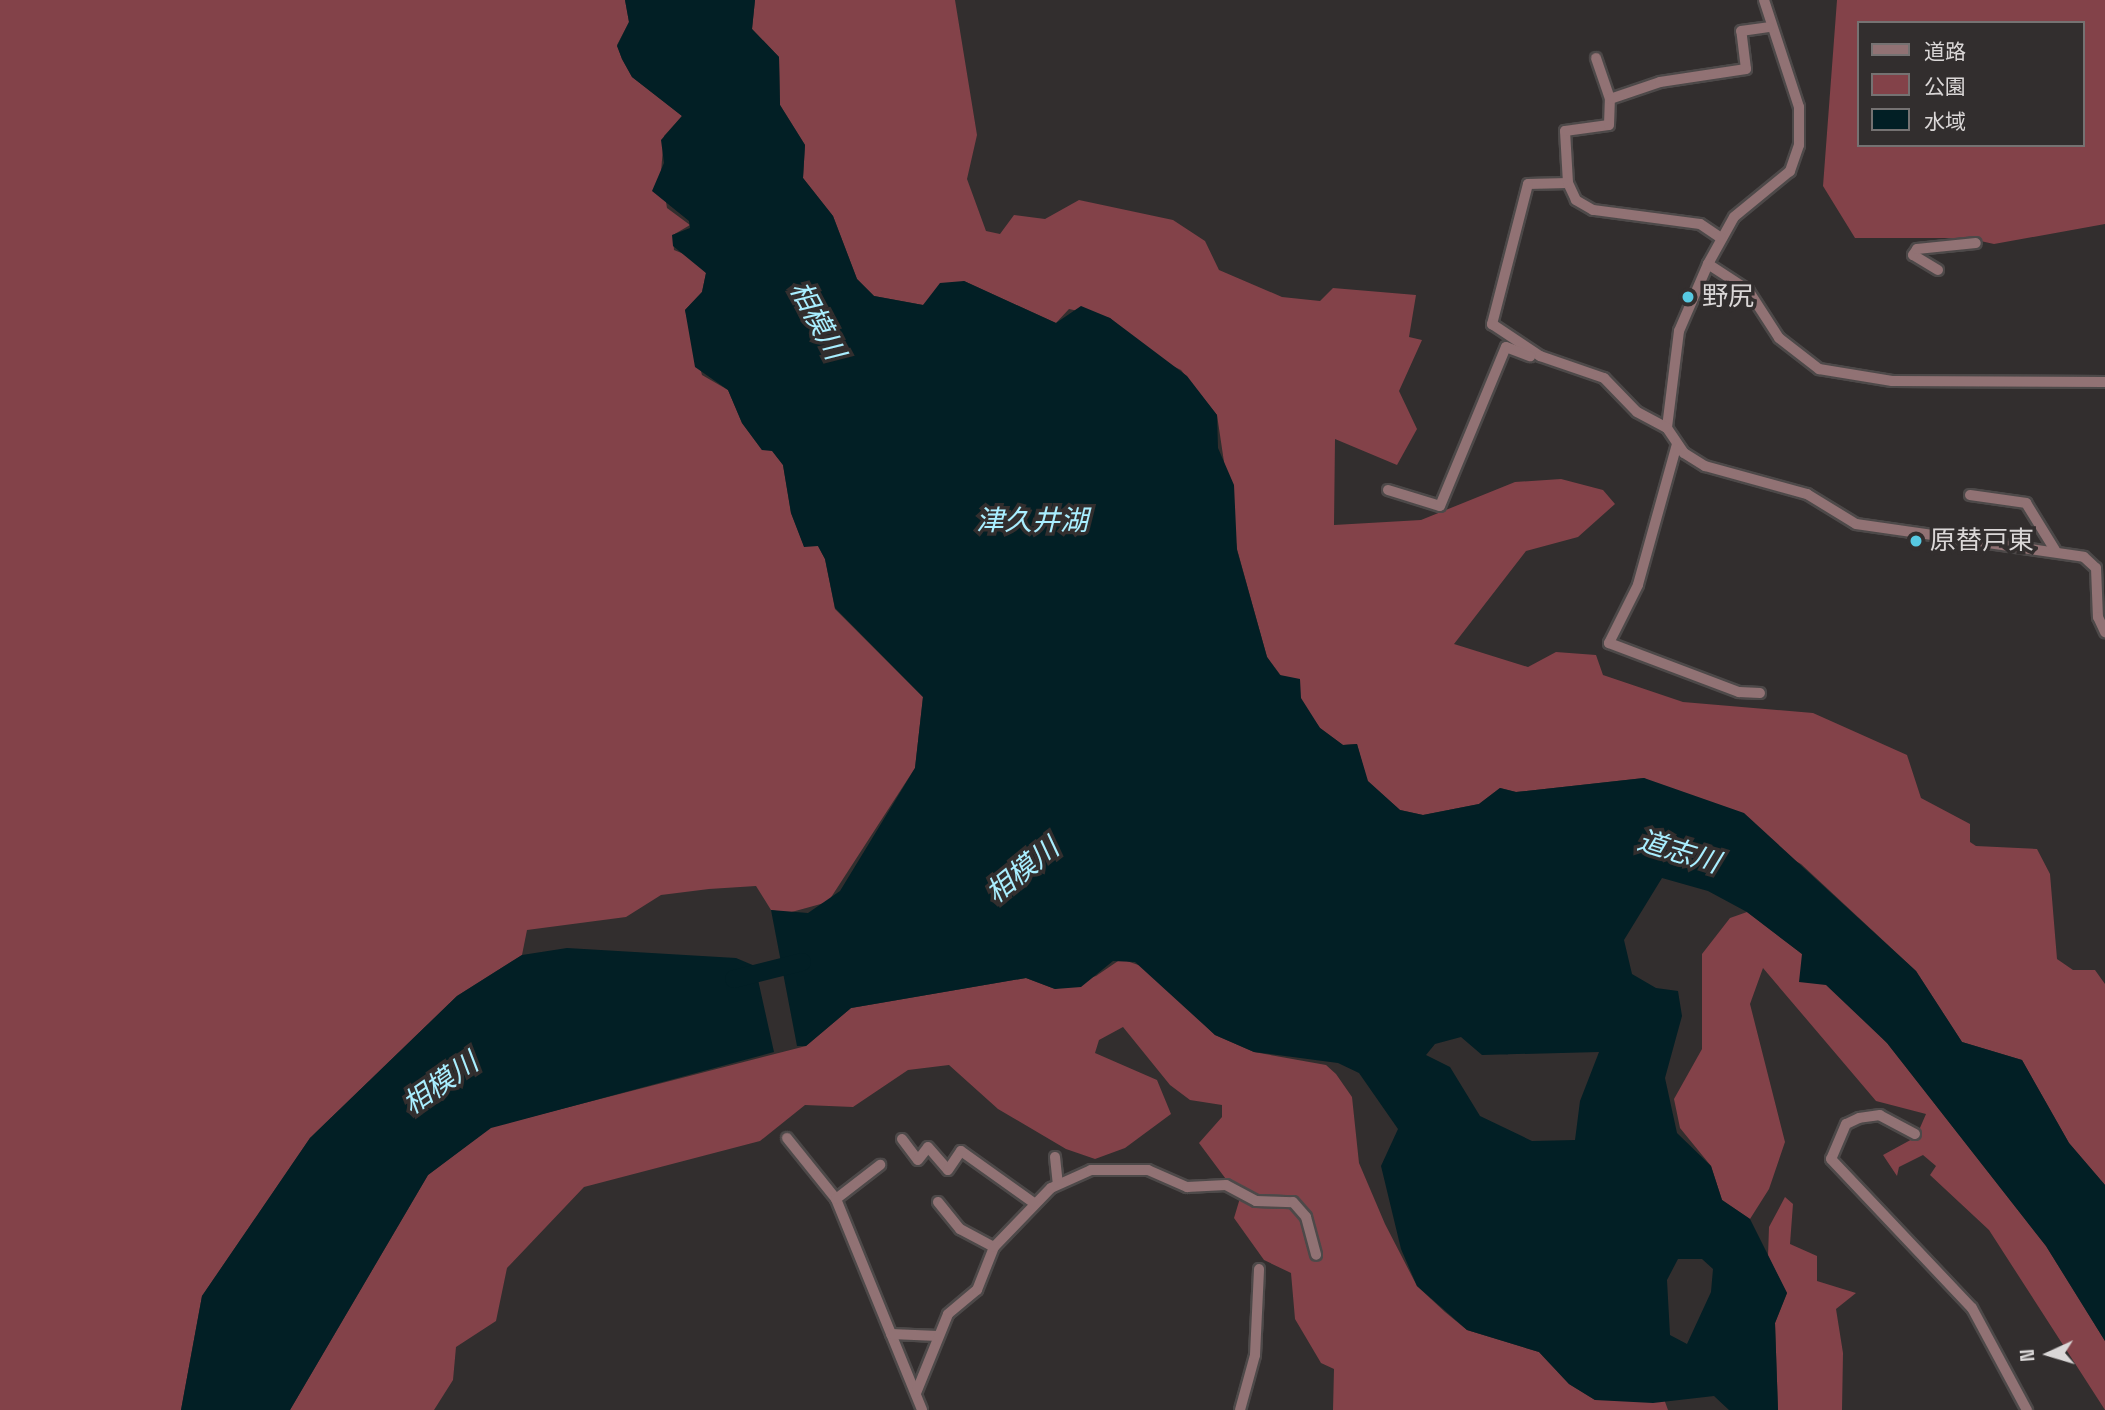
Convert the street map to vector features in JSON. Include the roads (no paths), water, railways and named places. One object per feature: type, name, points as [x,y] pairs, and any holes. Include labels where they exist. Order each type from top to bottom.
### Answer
[{"type":"street","points":[[1667,428],[1679,331],[1708,264],[1721,238],[1745,206],[1790,171],[1799,145],[1798,107],[1769,27],[1764,0]]},
{"type":"street","points":[[1610,99],[1660,82],[1746,69],[1741,31],[1769,27]]},
{"type":"street","points":[[1596,58],[1610,99],[1609,125],[1565,131],[1569,183],[1576,200],[1593,210],[1700,224],[1721,238]]},
{"type":"street","points":[[1540,356],[1492,324],[1497,290],[1528,184],[1569,183]]},
{"type":"street","points":[[1938,270],[1913,255],[1917,249],[1976,243]]},
{"type":"street","points":[[1708,264],[1748,290],[1779,338],[1819,369],[1892,381],[2105,382]]},
{"type":"street","points":[[1388,490],[1440,506],[1506,347],[1604,378],[1637,412],[1667,428],[1677,444],[1705,466],[1807,494],[1856,524],[2055,550],[2093,562],[2105,632]]},
{"type":"street","points":[[1677,444],[1642,573],[1609,643],[1740,692],[1760,693]]},
{"type":"street","points":[[1970,495],[2026,503],[2055,550]]},
{"type":"street","points":[[1915,1134],[1880,1115],[1859,1118],[1846,1124],[1831,1159],[1972,1308],[2027,1410]]},
{"type":"street","points":[[787,1138],[836,1199],[922,1410]]},
{"type":"street","points":[[902,1139],[918,1160],[928,1147],[948,1170],[961,1151],[1034,1203]]},
{"type":"street","points":[[1055,1157],[1058,1184]]},
{"type":"street","points":[[836,1199],[880,1166]]},
{"type":"street","points":[[916,1393],[948,1314],[977,1290],[994,1247],[1034,1203],[1058,1184],[1091,1170],[1122,1168],[1187,1187],[1226,1185],[1256,1201],[1293,1202],[1306,1217],[1316,1255]]},
{"type":"street","points":[[938,1202],[960,1230],[994,1247]]},
{"type":"street","points":[[1241,1410],[1255,1355],[1259,1269]]},
{"type":"street","points":[[891,1334],[938,1336]]},
{"type":"water","name":"津久井湖","points":[[625,0],[755,0],[752,29],[779,57],[780,105],[805,145],[803,178],[833,216],[857,279],[874,296],[923,305],[940,283],[964,281],[1056,323],[1081,306],[1110,318],[1187,376],[1217,415],[1218,448],[1234,485],[1237,550],[1267,657],[1280,675],[1300,679],[1301,698],[1320,728],[1343,745],[1357,744],[1368,781],[1400,810],[1423,815],[1479,804],[1500,788],[1516,792],[1644,778],[1744,813],[1916,971],[1962,1042],[2022,1060],[2069,1143],[2105,1185],[2105,1341],[2046,1246],[1887,1043],[1826,985],[1799,982],[1802,954],[1747,912],[1708,891],[1662,878],[1624,940],[1632,974],[1656,988],[1678,991],[1682,1016],[1665,1078],[1677,1133],[1711,1166],[1722,1200],[1750,1219],[1787,1293],[1775,1323],[1778,1410],[1729,1410],[1714,1396],[1653,1403],[1595,1400],[1569,1384],[1539,1352],[1467,1330],[1417,1286],[1401,1249],[1381,1166],[1398,1129],[1359,1073],[1338,1063],[1254,1052],[1215,1035],[1135,962],[1113,961],[1081,987],[1055,989],[1026,978],[851,1008],[806,1046],[797,1046],[771,910],[808,913],[840,891],[915,768],[923,697],[835,608],[825,559],[818,546],[804,547],[791,513],[783,465],[772,451],[762,450],[742,423],[728,390],[695,367],[685,310],[702,292],[706,273],[673,246],[672,235],[690,228],[689,221],[652,191],[664,163],[661,140],[682,116],[632,77],[617,46],[629,22]],"holes":[[[1461,1037],[1482,1055],[1599,1052],[1580,1101],[1575,1140],[1532,1141],[1480,1116],[1450,1067],[1426,1055],[1435,1044]],[[1678,1259],[1702,1259],[1713,1269],[1711,1292],[1687,1344],[1670,1335],[1667,1280]]]},
{"type":"water","points":[[567,948],[736,958],[755,966],[774,1052],[491,1128],[428,1175],[290,1410],[181,1410],[202,1296],[310,1138],[457,996],[522,955]]},
{"type":"waterway","name":"相模川","points":[[734,979],[802,962]]},
{"type":"place","name":"野尻","points":[[1688,297]]},
{"type":"place","name":"原替戸東","points":[[1916,541]]},
{"type":"water label","name":"道志川","points":[[1679,851]]}]
